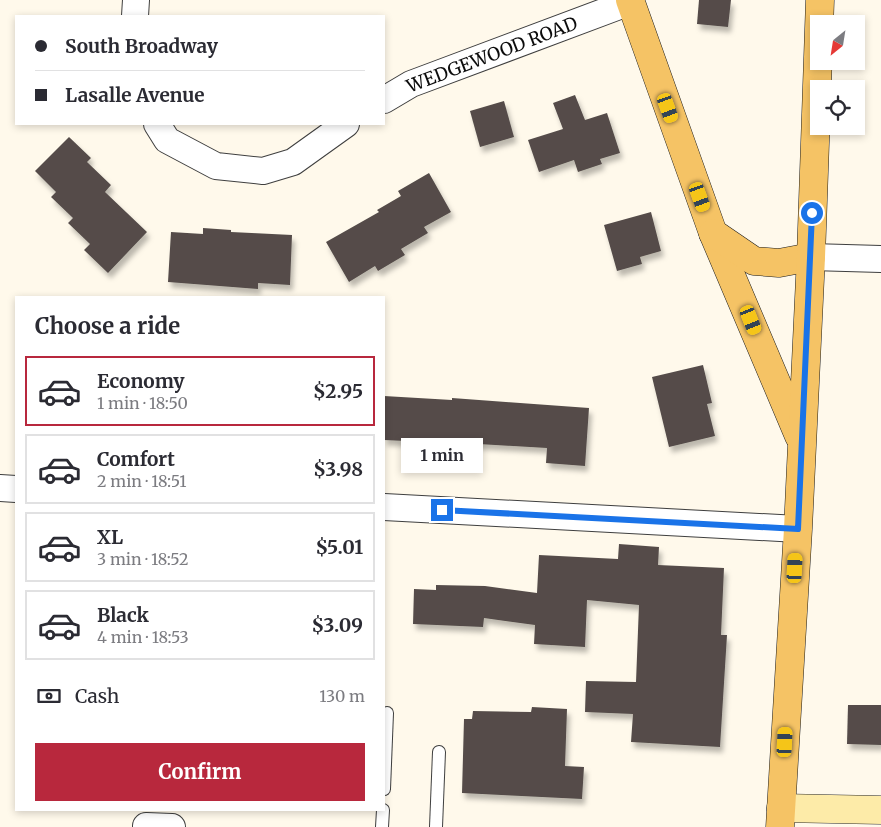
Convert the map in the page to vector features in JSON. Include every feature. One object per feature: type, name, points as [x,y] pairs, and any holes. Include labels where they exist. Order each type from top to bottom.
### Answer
[{"type":"main road","points":[[820,0],[811,256],[798,529],[781,818],[881,810]]},
{"type":"main road","points":[[630,1],[713,233],[802,442]]},
{"type":"main road","points":[[713,233],[754,261],[779,263],[811,256]]},
{"type":"street","points":[[136,0],[136,15]]},
{"type":"street","name":"WEDGEWOOD ROAD","points":[[385,99],[411,84],[630,1]]},
{"type":"street","points":[[158,125],[167,140],[216,166],[263,171],[293,162],[345,125]]},
{"type":"street","points":[[811,256],[881,259]]},
{"type":"street","points":[[0,488],[15,489]]},
{"type":"street","points":[[385,507],[798,529]]},
{"type":"street","points":[[146,821],[172,827]]},
{"type":"lane","points":[[385,764],[387,713]]},
{"type":"lane","points":[[436,827],[439,752]]},
{"type":"lane","points":[[382,827],[383,811]]},
{"type":"building","points":[[699,0],[731,0],[728,27],[697,24]]},
{"type":"building","points":[[575,95],[585,120],[607,113],[620,153],[600,159],[602,164],[578,172],[574,160],[539,172],[528,140],[563,129],[553,103]]},
{"type":"building","points":[[504,101],[514,137],[480,147],[470,111]]},
{"type":"building","points":[[69,137],[91,158],[87,162],[111,185],[105,192],[147,232],[108,273],[84,250],[90,244],[68,223],[73,218],[51,197],[56,192],[35,171]]},
{"type":"building","points":[[429,173],[451,212],[424,227],[428,233],[401,249],[405,255],[378,271],[375,266],[349,282],[326,242],[379,212],[377,210],[401,196],[398,191]]},
{"type":"building","points":[[651,212],[661,251],[640,257],[642,264],[617,271],[604,225]]},
{"type":"building","points":[[203,228],[231,230],[231,232],[292,235],[290,285],[258,283],[258,289],[168,282],[171,232],[203,234]]},
{"type":"building","points":[[703,365],[712,403],[707,404],[715,436],[669,447],[652,377]]},
{"type":"building","points":[[385,396],[452,400],[452,398],[589,408],[585,466],[546,463],[547,448],[385,440]]},
{"type":"building","points":[[619,544],[659,547],[658,565],[724,568],[721,635],[727,635],[720,747],[631,742],[633,714],[585,712],[586,681],[636,682],[639,605],[587,600],[585,647],[534,644],[535,625],[484,618],[483,627],[413,624],[414,589],[436,590],[436,585],[485,586],[537,593],[539,555],[618,559]]},
{"type":"building","points":[[848,705],[881,705],[881,745],[847,744]]},
{"type":"building","points":[[532,707],[567,709],[565,766],[584,767],[582,799],[462,793],[464,719],[472,719],[473,711],[531,712]]},
{"type":"route","points":[[442,510],[798,529],[812,213]]}]
